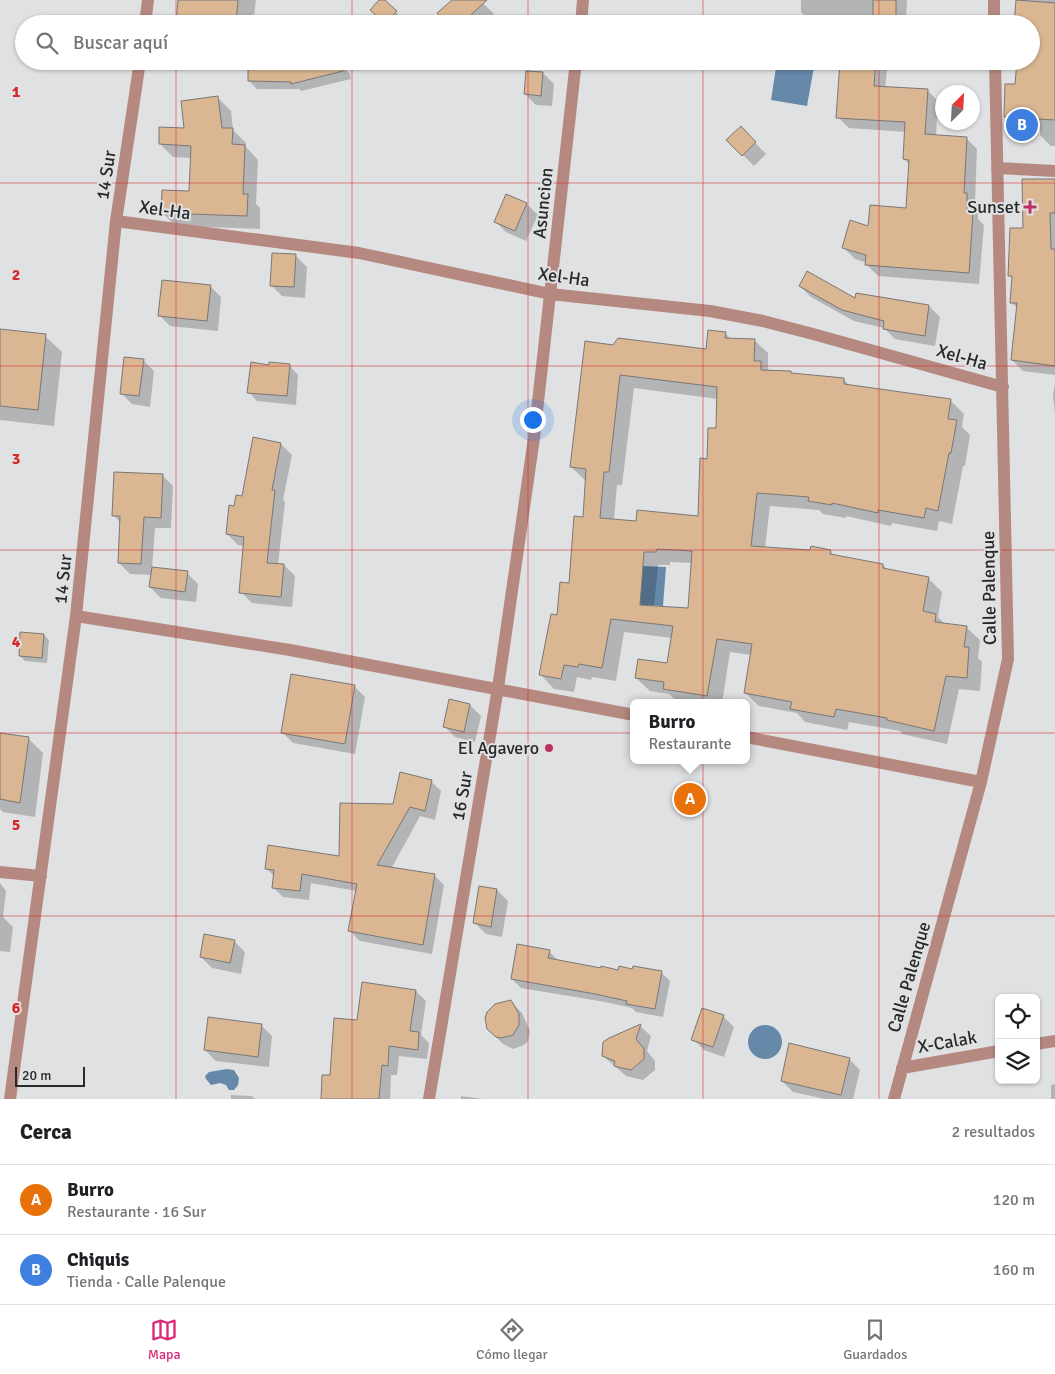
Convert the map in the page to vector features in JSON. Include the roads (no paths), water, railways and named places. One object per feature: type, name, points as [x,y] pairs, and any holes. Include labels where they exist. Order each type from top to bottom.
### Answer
[{"type":"street","points":[[146,15],[148,0]]},
{"type":"street","points":[[582,15],[583,0]]},
{"type":"street","points":[[994,0],[994,15]]},
{"type":"street","name":"14 Sur","points":[[10,1099],[76,616],[116,221],[139,70]]},
{"type":"street","name":"Asuncion","points":[[534,438],[575,70]]},
{"type":"street","name":"Calle Palenque","points":[[894,1099],[981,782],[1008,659],[995,70]]},
{"type":"street","points":[[997,168],[1055,170]]},
{"type":"street","name":"Xel-Ha","points":[[116,221],[359,253],[550,294],[710,311],[763,321],[1003,387]]},
{"type":"street","name":"16 Sur","points":[[429,1099],[498,688],[534,438]]},
{"type":"street","points":[[76,616],[290,650],[630,714]]},
{"type":"street","points":[[750,738],[981,782]]},
{"type":"street","points":[[0,872],[41,876]]},
{"type":"street","points":[[1040,1043],[1055,1041]]},
{"type":"street","name":"X-Calak","points":[[902,1068],[995,1052]]},
{"type":"water","points":[[776,70],[813,70],[807,106],[771,100]]},
{"type":"water","points":[[643,566],[666,567],[663,606],[640,605]]},
{"type":"water","points":[[765,1025],[772,1026],[777,1030],[781,1035],[781,1049],[777,1054],[772,1058],[765,1059],[758,1058],[753,1054],[749,1049],[748,1042],[749,1035],[753,1030],[758,1026]]},
{"type":"water","points":[[227,1069],[234,1070],[239,1078],[238,1085],[234,1090],[229,1090],[226,1085],[220,1083],[211,1085],[206,1079],[205,1076],[209,1072]]},
{"type":"place","name":"Chiquis","points":[[1022,125]]},
{"type":"place","name":"Sunset","points":[[1030,207]]},
{"type":"place","name":"El Agavero","points":[[549,748]]},
{"type":"place","name":"Burro","points":[[690,799]]}]
